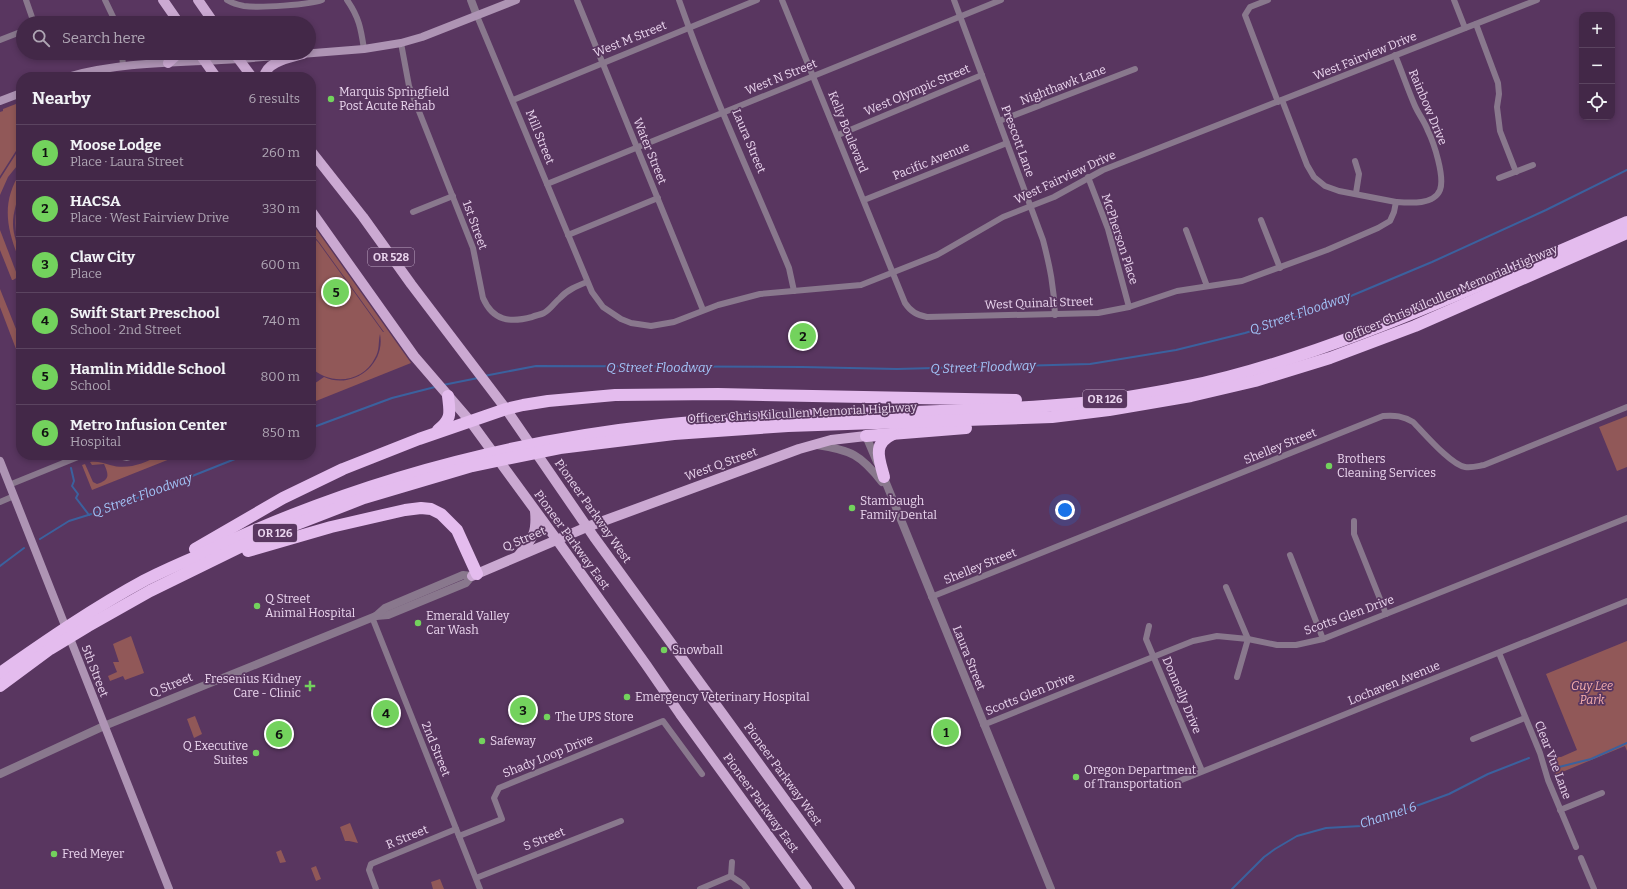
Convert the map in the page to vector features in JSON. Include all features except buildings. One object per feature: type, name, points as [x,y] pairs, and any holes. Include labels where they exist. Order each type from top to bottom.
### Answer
[{"type":"highway","name":"Officer Chris Kilcullen Memorial Highway","points":[[0,673],[147,586],[322,513],[469,462],[662,425],[775,417],[1019,408],[1088,402],[1189,386],[1250,371],[1325,347],[1415,313],[1627,222]]},
{"type":"highway","name":"Officer Chris Kilcullen Memorial Highway","points":[[557,444],[788,426],[1052,417],[1109,410],[1191,396],[1255,381],[1330,358],[1416,326],[1627,233]]},
{"type":"highway","points":[[147,586],[227,530],[283,498],[343,468],[384,451],[506,409],[548,401],[615,395],[726,394],[1088,402]]},
{"type":"highway","points":[[432,434],[447,423],[448,396]]},
{"type":"highway","points":[[866,436],[1014,424],[1052,417]]},
{"type":"highway","points":[[884,477],[879,448],[882,441],[894,434]]},
{"type":"highway","points":[[147,586],[252,550],[331,527],[413,508],[431,509],[450,521],[457,530],[474,575]]},
{"type":"highway","name":"Officer Chris Kilcullen Memorial Highway","points":[[0,686],[49,645]]},
{"type":"main road","points":[[163,0],[174,16]]},
{"type":"main road","points":[[198,0],[209,16]]},
{"type":"main road","points":[[316,53],[364,49],[401,43],[429,35],[516,0]]},
{"type":"main road","points":[[168,63],[171,60]]},
{"type":"main road","points":[[84,72],[123,66],[168,63],[183,60]]},
{"type":"main road","points":[[205,60],[213,72]]},
{"type":"main road","points":[[239,60],[248,72]]},
{"type":"main road","points":[[266,72],[268,68],[286,60]]},
{"type":"main road","points":[[0,101],[16,95]]},
{"type":"main road","name":"Pioneer Parkway West","points":[[316,157],[363,217],[470,363],[506,409],[587,527],[850,889]]},
{"type":"main road","name":"Pioneer Parkway East","points":[[316,217],[414,356],[470,421],[557,540],[648,666],[680,714],[807,889]]},
{"type":"main road","name":"West Q Street","points":[[587,527],[814,444],[843,438],[866,436]]},
{"type":"main road","name":"5th Street","points":[[0,460],[169,889]]},
{"type":"main road","points":[[518,556],[531,540],[535,532],[535,510]]},
{"type":"main road","name":"Q Street","points":[[474,575],[587,527]]},
{"type":"street","points":[[26,0],[32,16]]},
{"type":"street","points":[[105,0],[113,16]]},
{"type":"street","points":[[226,0],[243,6],[257,7],[322,0]]},
{"type":"street","points":[[348,0],[360,23],[364,49]]},
{"type":"street","name":"Mill Street","points":[[471,0],[587,282]]},
{"type":"street","name":"Water Street","points":[[577,0],[703,310]]},
{"type":"street","name":"Laura Street","points":[[679,0],[789,268],[794,291]]},
{"type":"street","name":"West M Street","points":[[513,100],[602,62],[757,0]]},
{"type":"street","name":"Kelly Boulevard","points":[[782,0],[893,273]]},
{"type":"street","name":"Prescott Lane","points":[[954,0],[1030,206],[1051,268],[1054,286],[1055,315]]},
{"type":"street","name":"West N Street","points":[[547,184],[1001,0]]},
{"type":"street","points":[[1268,0],[1250,7],[1245,15],[1307,165],[1314,177],[1325,186],[1339,191],[1356,193],[1396,202]]},
{"type":"street","points":[[1454,0],[1465,28]]},
{"type":"street","name":"West Fairview Drive","points":[[587,282],[597,300],[621,319],[631,323],[651,326],[674,322],[703,310],[737,299],[760,294],[861,285],[937,255],[1003,217],[1054,197],[1088,177],[1537,0]]},
{"type":"street","points":[[1476,24],[1498,83],[1500,131],[1516,172]]},
{"type":"street","points":[[0,40],[16,34]]},
{"type":"street","name":"1st Street","points":[[401,43],[409,86],[474,248],[483,298],[486,305],[496,316],[505,320],[523,319],[543,313],[551,308],[567,291],[587,282]]},
{"type":"street","name":"Rainbow Drive","points":[[1395,55],[1412,99],[1419,115],[1428,129],[1434,145],[1442,184],[1440,191],[1434,198],[1421,202],[1396,202]]},
{"type":"street","points":[[123,60],[123,66]]},
{"type":"street","name":"Nighthawk Lane","points":[[999,121],[1135,69]]},
{"type":"street","name":"West Olympic Street","points":[[838,135],[982,75]]},
{"type":"street","name":"Pacific Avenue","points":[[864,200],[1007,143]]},
{"type":"street","points":[[1355,161],[1358,174],[1356,193]]},
{"type":"street","points":[[1499,178],[1533,166]]},
{"type":"street","name":"McPherson Place","points":[[1088,177],[1110,234],[1129,307]]},
{"type":"street","points":[[413,212],[453,196]]},
{"type":"street","points":[[568,235],[658,198]]},
{"type":"street","name":"West Quinalt Street","points":[[893,273],[909,310],[927,317],[1098,313],[1129,307],[1177,291],[1242,281],[1280,268],[1328,250],[1378,228],[1390,221],[1396,202]]},
{"type":"street","points":[[1260,220],[1280,268]]},
{"type":"street","points":[[1186,230],[1207,286]]},
{"type":"street","name":"Shelley Street","points":[[932,597],[1383,416],[1393,415],[1413,422],[1453,461],[1466,467],[1474,467],[1484,465],[1627,407]]},
{"type":"street","name":"Laura Street","points":[[866,436],[1051,889]]},
{"type":"street","points":[[814,444],[845,450],[856,456],[865,462],[889,490]]},
{"type":"street","points":[[10,484],[70,460]]},
{"type":"street","points":[[0,502],[14,496]]},
{"type":"street","name":"Scotts Glen Drive","points":[[984,725],[1193,641],[1217,636],[1248,639],[1277,645],[1296,645],[1323,639],[1627,518]]},
{"type":"street","points":[[1354,521],[1354,534],[1386,614]]},
{"type":"street","points":[[1290,555],[1323,639]]},
{"type":"street","name":"Q Street","points":[[0,774],[104,726],[374,617],[385,608],[463,575],[474,575]]},
{"type":"street","points":[[1226,587],[1248,639],[1237,677]]},
{"type":"street","name":"Lochaven Avenue","points":[[1169,785],[1627,601]]},
{"type":"street","name":"2nd Street","points":[[374,617],[480,889]]},
{"type":"street","name":"Donnelly Drive","points":[[1149,626],[1146,639],[1202,771]]},
{"type":"street","name":"Clear Vue Lane","points":[[1499,653],[1560,810],[1576,847]]},
{"type":"street","name":"Clear Vue Lane","points":[[1473,739],[1525,718]]},
{"type":"street","name":"Shady Loop Drive","points":[[457,833],[502,819],[494,798],[499,788],[663,721],[702,774]]},
{"type":"street","name":"Clear Vue Lane","points":[[1560,810],[1602,793]]},
{"type":"street","name":"S Street","points":[[476,878],[621,821]]},
{"type":"street","name":"R Street","points":[[376,889],[369,868],[372,864],[457,833]]},
{"type":"street","points":[[1581,858],[1594,889]]},
{"type":"street","points":[[731,876],[732,862]]},
{"type":"street","points":[[700,889],[731,876]]},
{"type":"street","points":[[731,876],[743,884],[747,889]]},
{"type":"green space","points":[[16,104],[16,151],[0,176],[0,112],[3,111],[3,109]]},
{"type":"green space","points":[[16,154],[16,167],[8,177],[0,195],[0,179]]},
{"type":"green space","points":[[16,180],[16,204],[13,224],[16,241],[16,252],[9,228],[8,217],[8,206]]},
{"type":"green space","points":[[316,229],[411,363],[316,401],[316,383],[324,377],[335,380],[345,380],[356,377],[365,372],[372,365],[378,356],[380,334],[377,355],[370,366],[362,373],[354,377],[336,379],[327,377],[316,371],[316,240],[384,332],[316,239]]},
{"type":"green space","points":[[0,230],[16,272],[16,278],[13,280],[12,280],[0,250]]},
{"type":"green space","points":[[0,289],[16,329],[16,349],[0,307]]},
{"type":"green space","points":[[1627,416],[1627,467],[1617,471],[1599,427]]},
{"type":"green space","points":[[167,460],[92,490],[82,465],[85,464],[93,482],[97,484],[106,479],[107,471],[104,464],[92,465],[90,462],[100,462],[123,467],[147,461]]},
{"type":"green space","points":[[131,636],[144,673],[125,680],[123,676],[110,681],[108,676],[117,672],[113,662],[119,662],[113,644]]},
{"type":"green space","name":"Guy Lee Park","points":[[1627,641],[1627,751],[1625,746],[1555,775],[1548,757],[1561,757],[1577,750],[1546,674]]},
{"type":"green space","points":[[195,716],[202,734],[194,738],[187,719]]},
{"type":"green space","points":[[350,823],[358,843],[345,841],[340,827]]},
{"type":"green space","points":[[281,850],[286,862],[280,863],[276,852]]},
{"type":"green space","points":[[316,866],[321,879],[316,881],[311,868]]},
{"type":"green space","points":[[440,879],[444,889],[433,889],[431,882]]},
{"type":"waterway","name":"Q Street Floodway","points":[[484,376],[536,366],[802,367],[897,369],[1090,364],[1176,350],[1245,333],[1315,311],[1432,262],[1546,210],[1627,170]]},
{"type":"waterway","name":"Q Street Floodway","points":[[443,385],[478,378]]},
{"type":"waterway","name":"Q Street Floodway","points":[[316,426],[392,398],[435,387]]},
{"type":"waterway","name":"Q Street Floodway","points":[[40,539],[69,521],[117,506],[232,460]]},
{"type":"waterway","points":[[71,468],[74,481],[72,486],[78,494],[76,498],[89,515]]},
{"type":"waterway","name":"Q Street Floodway","points":[[0,566],[24,548]]},
{"type":"waterway","name":"Channel 6","points":[[1559,767],[1591,759],[1627,743]]},
{"type":"waterway","name":"Channel 6","points":[[1232,889],[1264,857],[1297,836],[1326,828],[1361,826],[1449,794],[1488,774],[1529,758]]},
{"type":"place","name":"Marquis Springfield Post Acute Rehab","points":[[331,99]]},
{"type":"place","name":"Hamlin Middle School","points":[[336,292]]},
{"type":"place","name":"HACSA","points":[[803,336]]},
{"type":"place","name":"Brothers Cleaning Services","points":[[1329,466]]},
{"type":"place","name":"Stambaugh Family Dental","points":[[852,508]]},
{"type":"place","name":"Q Street Animal Hospital","points":[[257,606]]},
{"type":"place","name":"Emerald Valley Car Wash","points":[[418,623]]},
{"type":"place","name":"Snowball","points":[[664,650]]},
{"type":"place","name":"Fresenius Kidney Care - Clinic","points":[[310,686]]},
{"type":"place","name":"Emergency Veterinary Hospital","points":[[627,697]]},
{"type":"place","name":"Claw City","points":[[523,710]]},
{"type":"place","name":"Swift Start Preschool","points":[[386,713]]},
{"type":"place","name":"The UPS Store","points":[[547,717]]},
{"type":"place","name":"Moose Lodge","points":[[946,732]]},
{"type":"place","name":"Metro Infusion Center","points":[[279,734]]},
{"type":"place","name":"Safeway","points":[[482,741]]},
{"type":"place","name":"Q Executive Suites","points":[[256,753]]},
{"type":"place","name":"Oregon Department of Transportation","points":[[1076,777]]},
{"type":"place","name":"Fred Meyer","points":[[54,854]]}]
